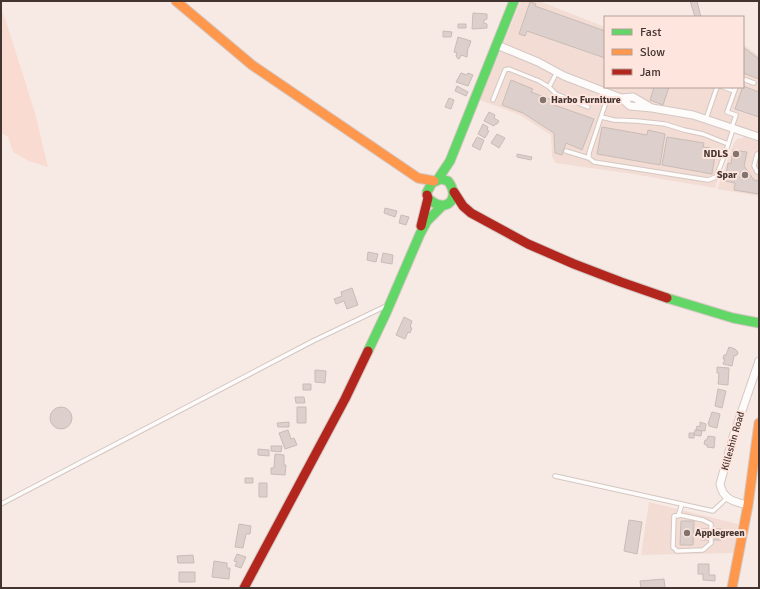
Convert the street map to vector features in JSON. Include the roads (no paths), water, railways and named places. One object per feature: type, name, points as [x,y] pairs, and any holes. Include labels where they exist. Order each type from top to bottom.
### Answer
[{"type":"main road","points":[[176,1],[252,65],[418,178],[434,205],[466,209],[560,259],[597,274],[681,302],[750,322],[759,323]]},
{"type":"main road","points":[[420,234],[429,185],[436,180],[450,161],[514,1]]},
{"type":"main road","points":[[450,161],[450,183],[454,192],[466,209]]},
{"type":"main road","points":[[418,178],[445,180],[450,183]]},
{"type":"main road","points":[[244,588],[341,406],[390,304],[420,234],[427,221],[452,200],[454,192]]},
{"type":"main road","name":"Killeshin Road","points":[[732,588],[748,505],[759,423]]},
{"type":"street","points":[[497,45],[538,62],[557,72],[621,98],[630,106],[680,112],[732,127],[759,137]]},
{"type":"street","name":"Killeshin Road","points":[[727,498],[721,490],[720,484],[733,437],[759,361]]},
{"type":"street","points":[[727,498],[748,505]]},
{"type":"lane","points":[[493,100],[505,70],[509,69],[539,81],[549,87],[556,94],[588,107]]},
{"type":"lane","points":[[549,87],[557,72]]},
{"type":"lane","points":[[744,80],[754,83]]},
{"type":"lane","points":[[706,119],[717,88]]},
{"type":"lane","points":[[566,151],[589,158],[594,162],[708,180],[716,177],[728,144],[736,115],[727,112],[735,89]]},
{"type":"lane","points":[[589,158],[589,152],[609,93]]},
{"type":"lane","points":[[601,116],[614,120],[637,120],[665,124],[703,134],[728,144]]},
{"type":"lane","points":[[759,154],[757,154],[754,166],[757,172],[759,172]]},
{"type":"lane","points":[[1,504],[313,341],[390,304]]},
{"type":"lane","points":[[555,476],[713,511],[727,498]]},
{"type":"lane","points":[[678,516],[703,520],[711,524],[711,543],[703,550],[677,551],[673,547],[674,516],[678,516],[682,504]]},
{"type":"place","name":"Harbo Furniture","points":[[543,100]]},
{"type":"place","name":"NDLS","points":[[736,154]]},
{"type":"place","name":"Spar","points":[[745,175]]},
{"type":"place","name":"Applegreen","points":[[687,533]]}]
